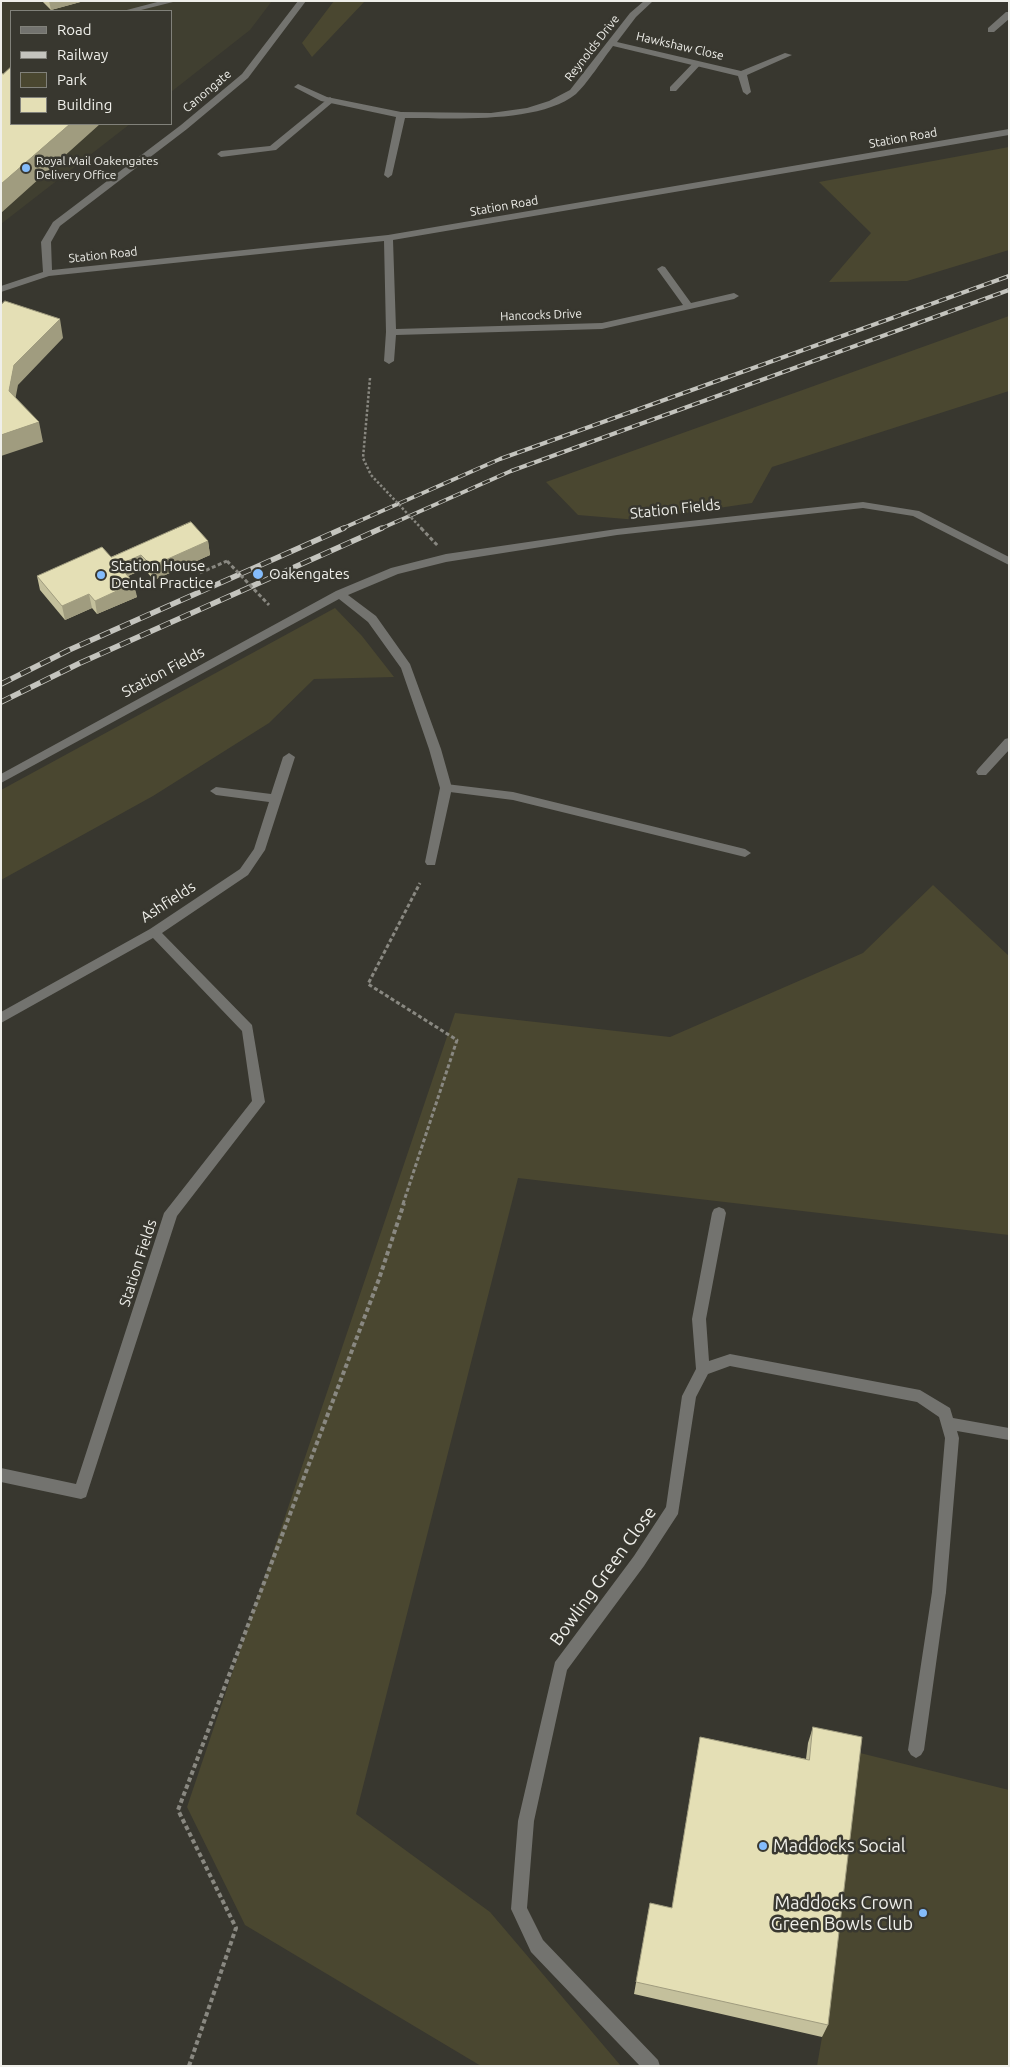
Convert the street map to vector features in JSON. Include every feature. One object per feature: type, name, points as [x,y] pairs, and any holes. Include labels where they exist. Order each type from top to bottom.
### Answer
[{"type":"street","points":[[132,10],[173,1]]},
{"type":"street","name":"Canongate","points":[[48,273],[46,242],[56,224],[184,127],[245,76],[302,1]]},
{"type":"street","name":"Reynolds Drive","points":[[298,87],[330,100],[401,115],[491,116],[528,110],[552,103],[573,92],[634,15],[649,1]]},
{"type":"street","points":[[991,30],[1008,11]]},
{"type":"street","name":"Hawkshaw Close","points":[[612,43],[742,74]]},
{"type":"street","points":[[747,92],[742,74],[788,55]]},
{"type":"street","points":[[674,89],[698,64]]},
{"type":"street","points":[[221,154],[273,148],[330,100]]},
{"type":"street","points":[[388,175],[401,115]]},
{"type":"street","name":"Station Road","points":[[1,289],[48,273],[388,238],[1009,132]]},
{"type":"street","points":[[388,238],[391,332],[389,361]]},
{"type":"street","points":[[662,269],[689,306]]},
{"type":"street","name":"Hancocks Drive","points":[[391,332],[602,326],[734,296]]},
{"type":"street","name":"Station Fields","points":[[1,779],[340,594],[395,571],[446,558],[617,532],[863,505],[915,513],[1009,562]]},
{"type":"street","points":[[340,594],[372,619],[406,667],[435,749],[446,788],[431,862]]},
{"type":"street","points":[[982,772],[1009,742]]},
{"type":"street","name":"Ashfields","points":[[1,1018],[154,932],[244,872],[260,850],[289,758]]},
{"type":"street","points":[[446,788],[513,796],[745,853]]},
{"type":"street","points":[[216,791],[276,799]]},
{"type":"street","name":"Station Fields","points":[[1,1475],[81,1492],[171,1213],[258,1102],[248,1029],[154,932]]},
{"type":"street","points":[[718,1213],[699,1320],[703,1370],[730,1360],[920,1396],[945,1413],[952,1438],[938,1592],[916,1750]]},
{"type":"street","name":"Bowling Green Close","points":[[652,2066],[537,1946],[519,1909],[526,1821],[560,1667],[640,1561],[673,1509],[689,1396],[703,1370]]},
{"type":"street","points":[[948,1423],[1009,1434]]},
{"type":"path","points":[[389,361],[371,372],[363,458],[371,475],[438,546]]},
{"type":"path","points":[[200,573],[227,561],[269,605]]},
{"type":"path","points":[[189,2066],[236,1928],[178,1810],[380,1279],[457,1040],[368,984],[431,862]]},
{"type":"shaded area","points":[[1,1],[272,1],[250,30],[172,91],[172,10],[10,10],[10,125],[129,125],[1,224]]},
{"type":"green space","points":[[334,1],[365,1],[312,57],[302,43]]},
{"type":"green space","points":[[1009,147],[1009,250],[907,281],[829,282],[871,233],[819,182]]},
{"type":"green space","points":[[1009,316],[1009,391],[772,467],[752,503],[638,520],[578,515],[546,482]]},
{"type":"green space","points":[[335,608],[362,636],[394,677],[314,679],[269,723],[153,796],[1,880],[1,790]]},
{"type":"green space","points":[[933,885],[1009,956],[1009,1235],[518,1178],[356,1814],[490,1912],[621,2066],[481,2066],[245,1925],[187,1807],[455,1013],[670,1037],[863,953]]},
{"type":"green space","name":"Maddocks Crown Green Bowls Club","points":[[856,1752],[1009,1790],[1009,2066],[817,2066]]},
{"type":"building","points":[[10,68],[10,125],[69,125],[1,184],[1,73],[3,74]]},
{"type":"building","points":[[5,301],[60,319],[14,365],[9,391],[39,422],[1,435],[1,305]]},
{"type":"building","points":[[191,522],[208,541],[152,566],[141,555],[118,565],[134,583],[95,601],[89,594],[62,606],[37,576],[102,547],[111,557]]},
{"type":"building","name":"Maddocks Social","points":[[813,1727],[862,1737],[828,2025],[636,1982],[650,1903],[672,1908],[700,1737],[809,1760]]},
{"type":"railway","points":[[341,529],[500,459],[1009,276]]},
{"type":"railway","points":[[380,529],[511,471],[1009,290]]},
{"type":"railway","points":[[1,684],[69,650],[344,528]]},
{"type":"railway","points":[[1,702],[80,663],[382,528]]},
{"type":"place","name":"Royal Mail Oakengates Delivery Office","points":[[26,168]]},
{"type":"place","name":"Oakengates","points":[[258,574]]},
{"type":"place","name":"Station House Dental Practice","points":[[101,575]]},
{"type":"place","name":"Maddocks Social","points":[[763,1846]]},
{"type":"place","name":"Maddocks Crown Green Bowls Club","points":[[923,1913]]}]
